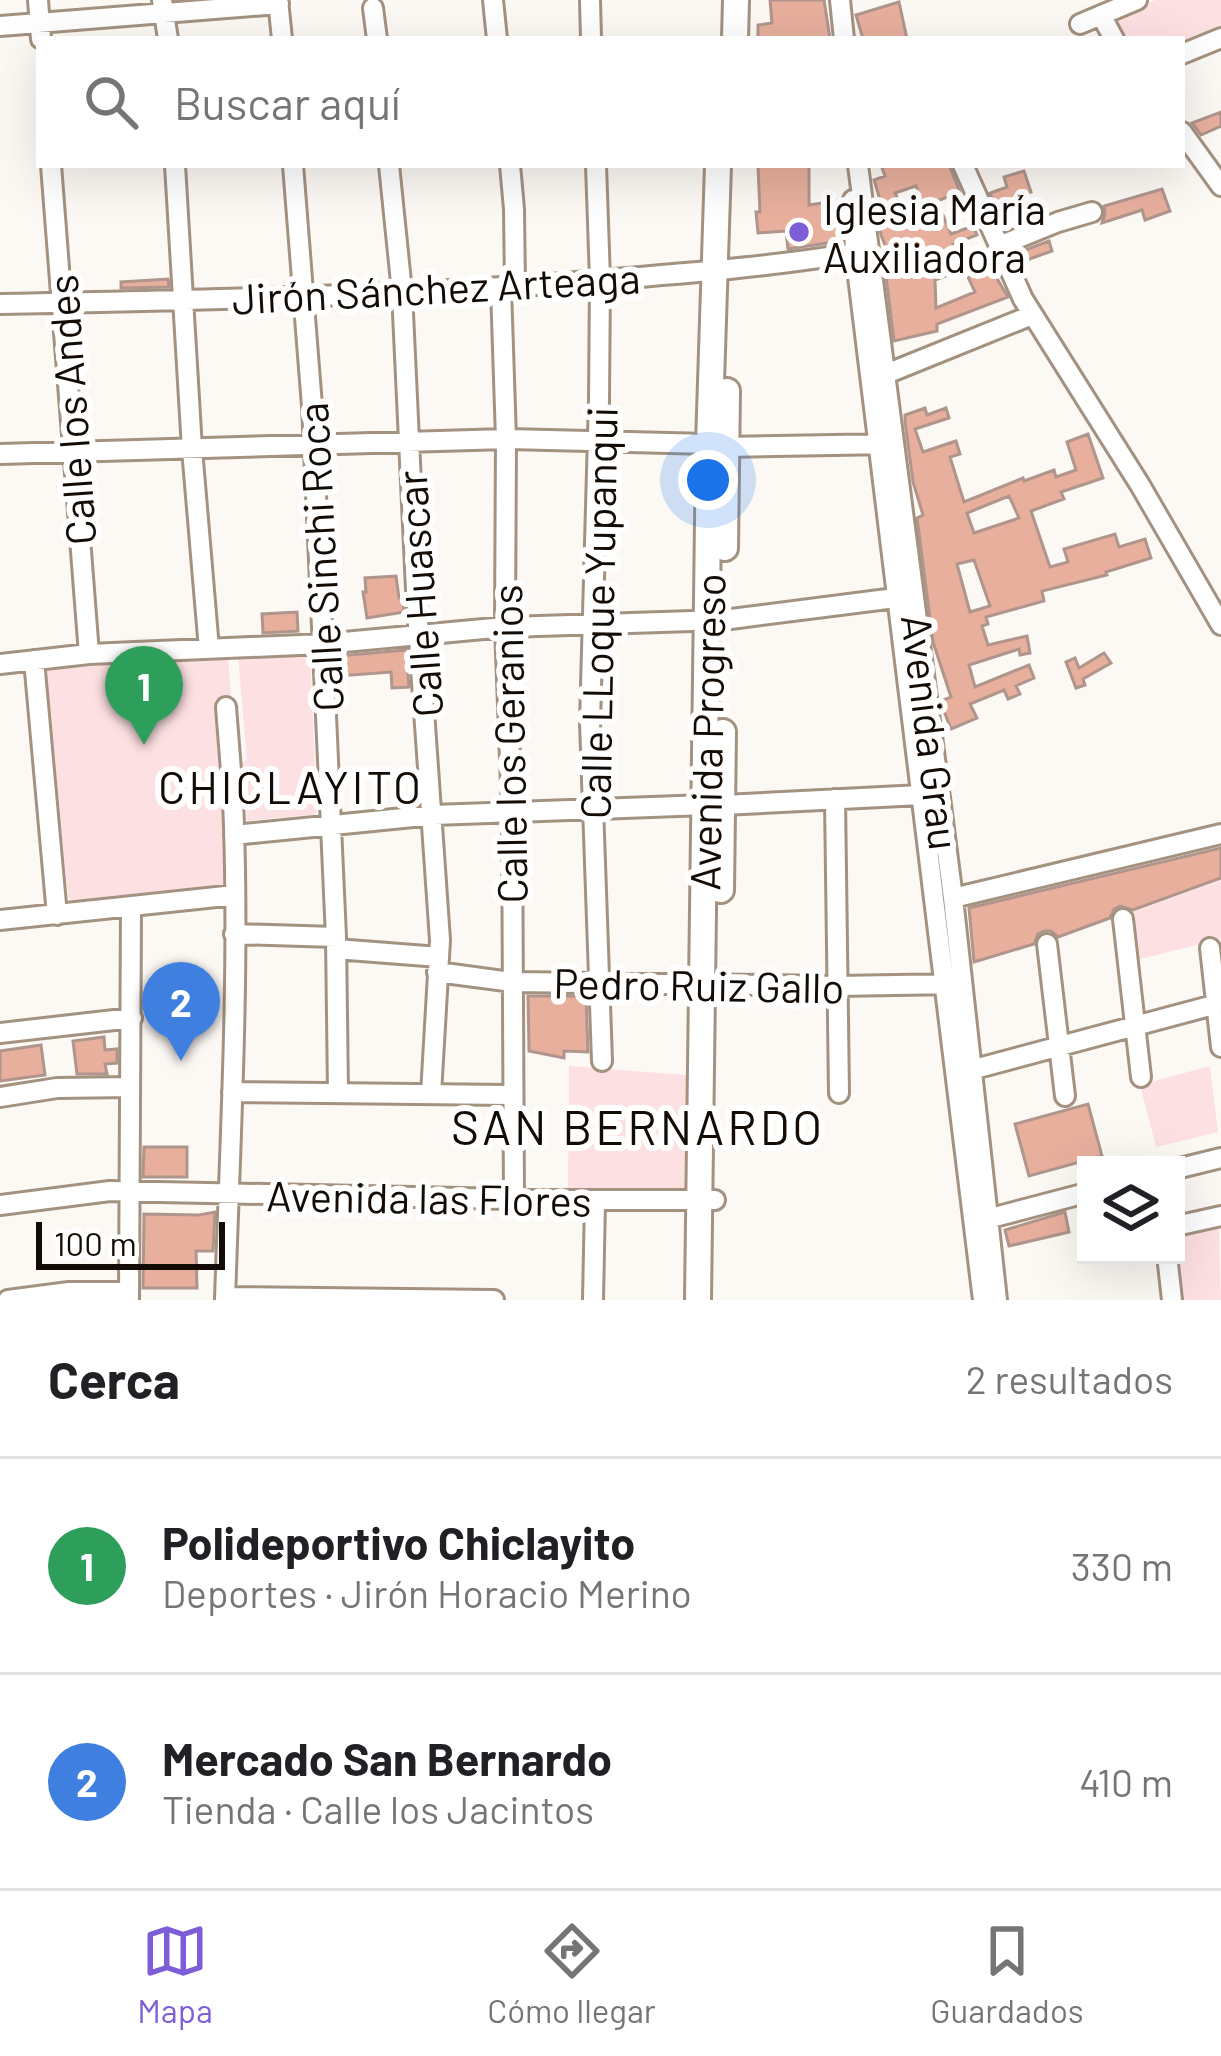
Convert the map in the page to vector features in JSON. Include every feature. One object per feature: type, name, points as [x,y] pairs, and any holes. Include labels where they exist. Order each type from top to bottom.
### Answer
[{"type":"main road","points":[[721,36],[722,0]]},
{"type":"main road","points":[[735,36],[736,0]]},
{"type":"main road","name":"Avenida Progreso","points":[[718,168],[723,270]]},
{"type":"main road","name":"Avenida Progreso","points":[[713,1300],[708,1200],[718,446],[723,270],[732,168]]},
{"type":"main road","name":"Avenida Progreso","points":[[698,1300],[708,1200]]},
{"type":"street","points":[[38,0],[40,31]]},
{"type":"street","points":[[493,0],[497,36]]},
{"type":"street","points":[[590,0],[591,36]]},
{"type":"street","points":[[840,0],[844,36]]},
{"type":"street","points":[[1080,25],[1137,0]]},
{"type":"street","points":[[0,26],[40,31],[163,7],[279,2],[282,36]]},
{"type":"street","points":[[374,8],[376,36]]},
{"type":"street","points":[[1102,15],[1112,36]]},
{"type":"street","points":[[1185,53],[1221,38]]},
{"type":"street","points":[[1185,136],[1221,186]]},
{"type":"street","name":"Calle los Andes","points":[[51,168],[89,654]]},
{"type":"street","points":[[175,168],[209,650]]},
{"type":"street","name":"Calle Sinchi Roca","points":[[293,168],[305,296],[323,644],[338,1093]]},
{"type":"street","name":"Calle Huascar","points":[[389,168],[433,815],[438,964],[431,1094]]},
{"type":"street","name":"Calle los Geranios","points":[[509,168],[514,209],[508,288],[506,627],[514,1199]]},
{"type":"street","name":"Calle LLoque Yupanqui","points":[[596,168],[600,280],[590,722],[602,1060]]},
{"type":"street","name":"Avenida Grau","points":[[857,168],[853,201],[886,374],[886,444]]},
{"type":"street","points":[[964,168],[1032,315],[1140,485],[1221,626]]},
{"type":"street","points":[[999,246],[1092,212]]},
{"type":"street","name":"Jirón Sánchez Arteaga","points":[[0,304],[508,288],[723,270],[862,251]]},
{"type":"street","name":"Avenida Grau","points":[[862,251],[905,597],[953,898],[953,985],[986,1299]]},
{"type":"street","points":[[886,374],[1032,315]]},
{"type":"street","points":[[0,454],[506,439],[718,446],[886,444]]},
{"type":"street","points":[[0,664],[89,654],[323,644],[506,627],[716,620],[905,597]]},
{"type":"street","name":"Avenida Grau","points":[[905,597],[921,795],[970,1070],[987,1219],[986,1299]]},
{"type":"street","points":[[34,660],[57,914]]},
{"type":"street","points":[[226,707],[235,895],[225,1298],[494,1300]]},
{"type":"street","points":[[234,835],[433,815],[921,795]]},
{"type":"street","points":[[835,799],[839,1093]]},
{"type":"street","points":[[953,898],[1221,834]]},
{"type":"street","points":[[0,920],[235,895]]},
{"type":"street","points":[[8,1300],[69,1292],[129,1296],[131,907]]},
{"type":"street","points":[[1123,919],[1141,1078]]},
{"type":"street","name":"Pedro Ruiz Gallo","points":[[234,925],[512,982],[953,985]]},
{"type":"street","points":[[1047,944],[1065,1096]]},
{"type":"street","points":[[1210,948],[1221,1047]]},
{"type":"street","points":[[970,1070],[1219,1003]]},
{"type":"street","points":[[0,1033],[131,1018]]},
{"type":"street","points":[[0,1096],[57,1088],[130,1087]]},
{"type":"street","points":[[232,1092],[513,1095]]},
{"type":"street","points":[[1185,1167],[1221,1158]]},
{"type":"street","name":"Avenida las Flores","points":[[0,1205],[110,1191],[708,1200]]},
{"type":"street","points":[[987,1219],[1077,1195]]},
{"type":"street","points":[[593,1300],[595,1201]]},
{"type":"street","points":[[1185,1224],[1221,1216]]},
{"type":"street","points":[[1168,1264],[1172,1300]]},
{"type":"shaded area","points":[[1155,0],[1221,0],[1221,30],[1185,46],[1185,36],[1119,36],[1111,19]]},
{"type":"shaded area","points":[[310,652],[317,814],[247,821],[238,656]]},
{"type":"shaded area","points":[[228,655],[239,819],[227,887],[74,905],[68,896],[46,670]]},
{"type":"shaded area","points":[[1221,880],[1221,939],[1136,960],[1133,912]]},
{"type":"shaded area","points":[[569,1066],[697,1076],[694,1191],[568,1189]]},
{"type":"shaded area","points":[[1210,1066],[1218,1132],[1156,1147],[1140,1085]]},
{"type":"shaded area","points":[[1219,1227],[1221,1300],[1181,1300],[1176,1264],[1185,1264],[1185,1235]]},
{"type":"building","points":[[770,0],[824,0],[830,36],[758,36],[758,25],[772,23]]},
{"type":"building","points":[[899,2],[906,36],[862,36],[856,15]]},
{"type":"building","points":[[1221,112],[1221,126],[1201,135],[1192,123]]},
{"type":"building","points":[[758,168],[809,168],[809,205],[836,201],[841,241],[788,249],[786,231],[758,233],[756,212],[760,212]]},
{"type":"building","points":[[882,168],[950,168],[960,192],[937,201],[951,234],[973,226],[977,235],[953,244],[964,269],[935,280],[936,308],[975,292],[968,277],[990,267],[1008,297],[937,324],[937,331],[894,341],[883,252],[887,250],[878,216],[884,213],[874,180],[885,176]],"holes":[[[916,186],[927,218],[910,225],[895,193]]]},
{"type":"building","points":[[1024,171],[1031,192],[1019,196],[1023,210],[1001,217],[990,193],[1007,187],[1004,177]]},
{"type":"building","points":[[1162,189],[1170,211],[1145,220],[1142,210],[1102,223],[1104,206]]},
{"type":"building","points":[[1049,241],[1052,251],[1021,262],[1017,253]]},
{"type":"building","points":[[168,279],[169,287],[121,288],[121,282]]},
{"type":"building","points":[[925,408],[927,415],[946,408],[949,418],[915,429],[923,452],[956,441],[960,454],[950,457],[964,502],[1023,478],[1054,470],[1056,477],[1076,470],[1067,442],[1088,434],[1103,478],[1061,492],[1064,499],[1031,511],[1050,567],[1068,562],[1064,549],[1115,534],[1119,547],[1145,539],[1151,558],[1042,591],[1044,601],[986,617],[988,624],[982,626],[988,645],[1027,636],[1030,653],[1020,655],[1019,649],[969,665],[975,687],[1029,665],[1034,678],[1016,686],[1020,694],[1008,699],[1004,690],[970,704],[977,718],[951,729],[941,701],[951,697],[933,642],[917,518],[923,515],[913,482],[905,415]],"holes":[[[1009,496],[1019,518],[974,533],[967,513]],[[974,560],[990,606],[970,612],[957,564]]]},
{"type":"building","points":[[396,576],[404,612],[367,618],[365,578]]},
{"type":"building","points":[[297,612],[298,631],[263,633],[262,614]]},
{"type":"building","points":[[406,650],[409,687],[392,688],[391,672],[339,676],[338,656]]},
{"type":"building","points":[[1104,653],[1111,663],[1076,688],[1066,662],[1075,658],[1079,668]]},
{"type":"building","points":[[1221,848],[1221,878],[1133,910],[1120,906],[1110,918],[1058,937],[1044,931],[1034,944],[974,962],[969,908]]},
{"type":"building","points":[[528,996],[586,996],[588,1052],[564,1051],[564,1058],[529,1051]]},
{"type":"building","points":[[104,1037],[105,1050],[117,1049],[117,1063],[105,1064],[107,1074],[77,1074],[73,1041]]},
{"type":"building","points":[[41,1045],[45,1075],[0,1081],[0,1051]]},
{"type":"building","points":[[1088,1104],[1102,1156],[1077,1156],[1077,1163],[1029,1176],[1015,1124]]},
{"type":"building","points":[[144,1147],[187,1147],[187,1177],[143,1177]]},
{"type":"building","points":[[215,1212],[213,1251],[196,1251],[197,1288],[143,1288],[144,1214]]},
{"type":"building","points":[[1065,1212],[1069,1232],[1009,1246],[1005,1230]]},
{"type":"place","name":"Iglesia María Auxiliadora","points":[[799,232]]},
{"type":"place","name":"Polideportivo Chiclayito","points":[[144,745]]},
{"type":"place","name":"Mercado San Bernardo","points":[[181,1061]]},
{"type":"district","name":"CHICLAYITO","points":[[291,786]]},
{"type":"district","name":"SAN BERNARDO","points":[[638,1126]]}]
